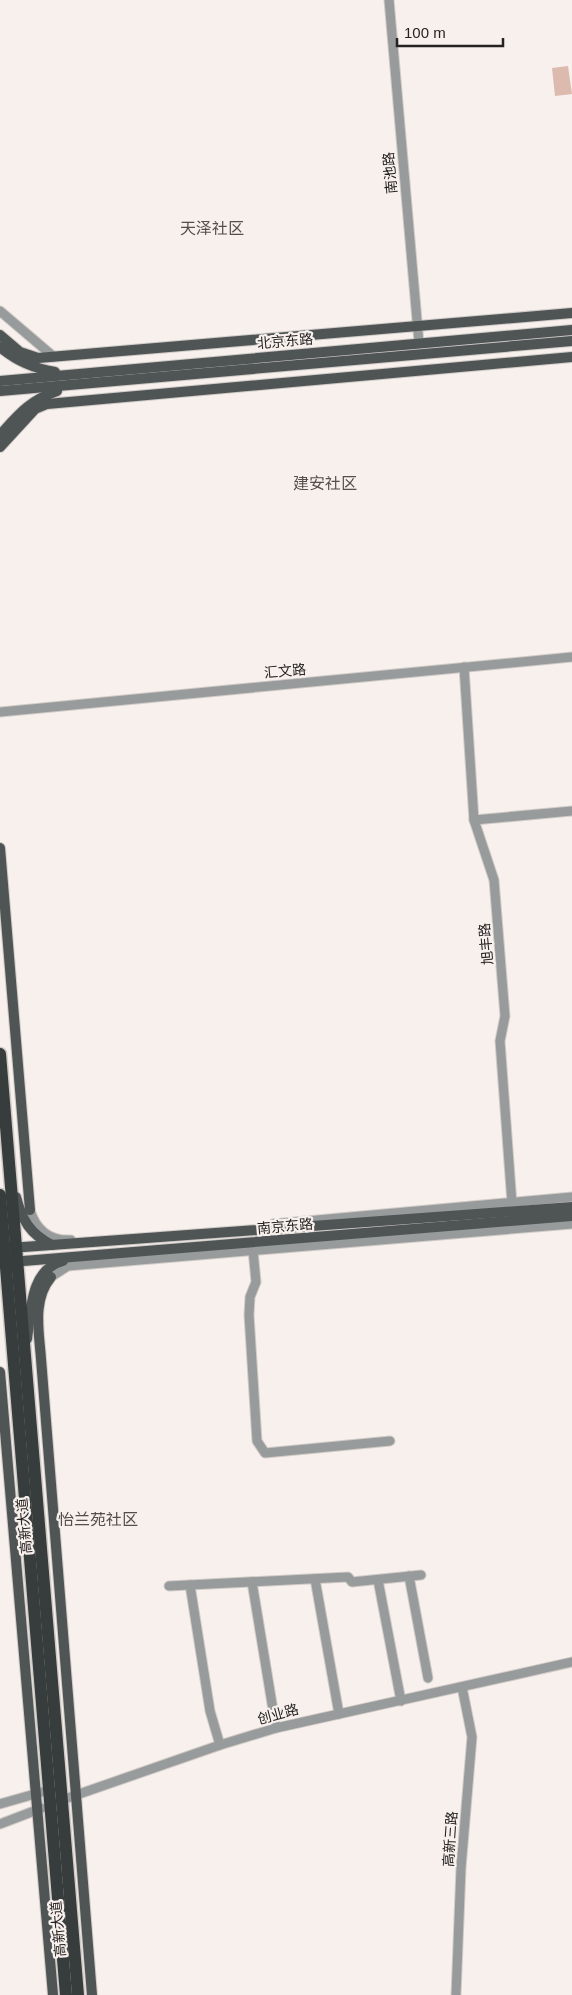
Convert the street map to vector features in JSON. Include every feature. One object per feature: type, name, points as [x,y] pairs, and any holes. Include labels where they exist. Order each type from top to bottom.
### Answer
[{"type":"highway","name":"高新大道","points":[[0,1054],[10,1172],[7,1248]]},
{"type":"highway","name":"高新大道","points":[[0,1195],[7,1248],[11,1323],[49,1790],[56,1802],[78,1995]]},
{"type":"highway","name":"高新大道","points":[[8,1262],[25,1353],[56,1802],[66,1995]]},
{"type":"main road","points":[[0,334],[29,356],[54,357],[572,313]]},
{"type":"main road","name":"北京东路","points":[[0,381],[572,330]]},
{"type":"main road","name":"北京东路","points":[[0,391],[572,342]]},
{"type":"main road","points":[[0,347],[14,358],[36,368],[65,375]]},
{"type":"main road","points":[[0,447],[35,409],[47,404],[572,357]]},
{"type":"main road","points":[[0,436],[21,412],[38,398],[68,386]]},
{"type":"main road","points":[[0,848],[30,1210]]},
{"type":"main road","points":[[10,1172],[22,1219],[40,1240],[52,1246]]},
{"type":"main road","name":"南京东路","points":[[7,1248],[572,1207]]},
{"type":"main road","name":"南京东路","points":[[8,1262],[108,1254],[513,1212],[572,1216]]},
{"type":"main road","points":[[25,1353],[35,1287],[42,1275],[55,1263],[83,1256]]},
{"type":"main road","points":[[51,1277],[43,1286],[39,1297],[39,1316],[92,1995]]},
{"type":"main road","points":[[0,1301],[11,1323]]},
{"type":"main road","points":[[0,1372],[53,1995]]},
{"type":"street","name":"南池路","points":[[389,0],[420,343]]},
{"type":"street","points":[[0,311],[54,357]]},
{"type":"street","name":"汇文路","points":[[0,712],[572,657]]},
{"type":"street","name":"旭丰路","points":[[464,667],[474,820],[494,880],[506,1016],[500,1041],[513,1212]]},
{"type":"street","points":[[474,820],[572,811]]},
{"type":"street","points":[[30,1210],[34,1223],[42,1231],[52,1238],[63,1240],[244,1227],[513,1212],[572,1197]]},
{"type":"street","points":[[51,1277],[58,1270],[68,1266],[572,1224]]},
{"type":"street","points":[[253,1250],[256,1282],[250,1297],[249,1315],[257,1441],[266,1453],[390,1441]]},
{"type":"street","points":[[108,1254],[146,1259]]},
{"type":"street","points":[[169,1586],[348,1577],[352,1582],[421,1575]]},
{"type":"street","points":[[409,1576],[428,1678]]},
{"type":"street","points":[[314,1579],[339,1714]]},
{"type":"street","points":[[378,1580],[401,1701]]},
{"type":"street","points":[[252,1582],[276,1728]]},
{"type":"street","points":[[190,1585],[210,1711],[220,1745]]},
{"type":"street","name":"创业路","points":[[0,1824],[56,1802],[220,1745],[276,1728],[572,1662]]},
{"type":"street","name":"高新三路","points":[[456,1995],[461,1868],[472,1737],[462,1687]]},
{"type":"street","points":[[0,1804],[49,1790]]},
{"type":"shaded area","points":[[568,66],[572,94],[555,96],[552,68]]},
{"type":"district","name":"天泽社区","points":[[212,228]]},
{"type":"district","name":"建安社区","points":[[325,483]]},
{"type":"district","name":"怡兰苑社区","points":[[98,1519]]}]
